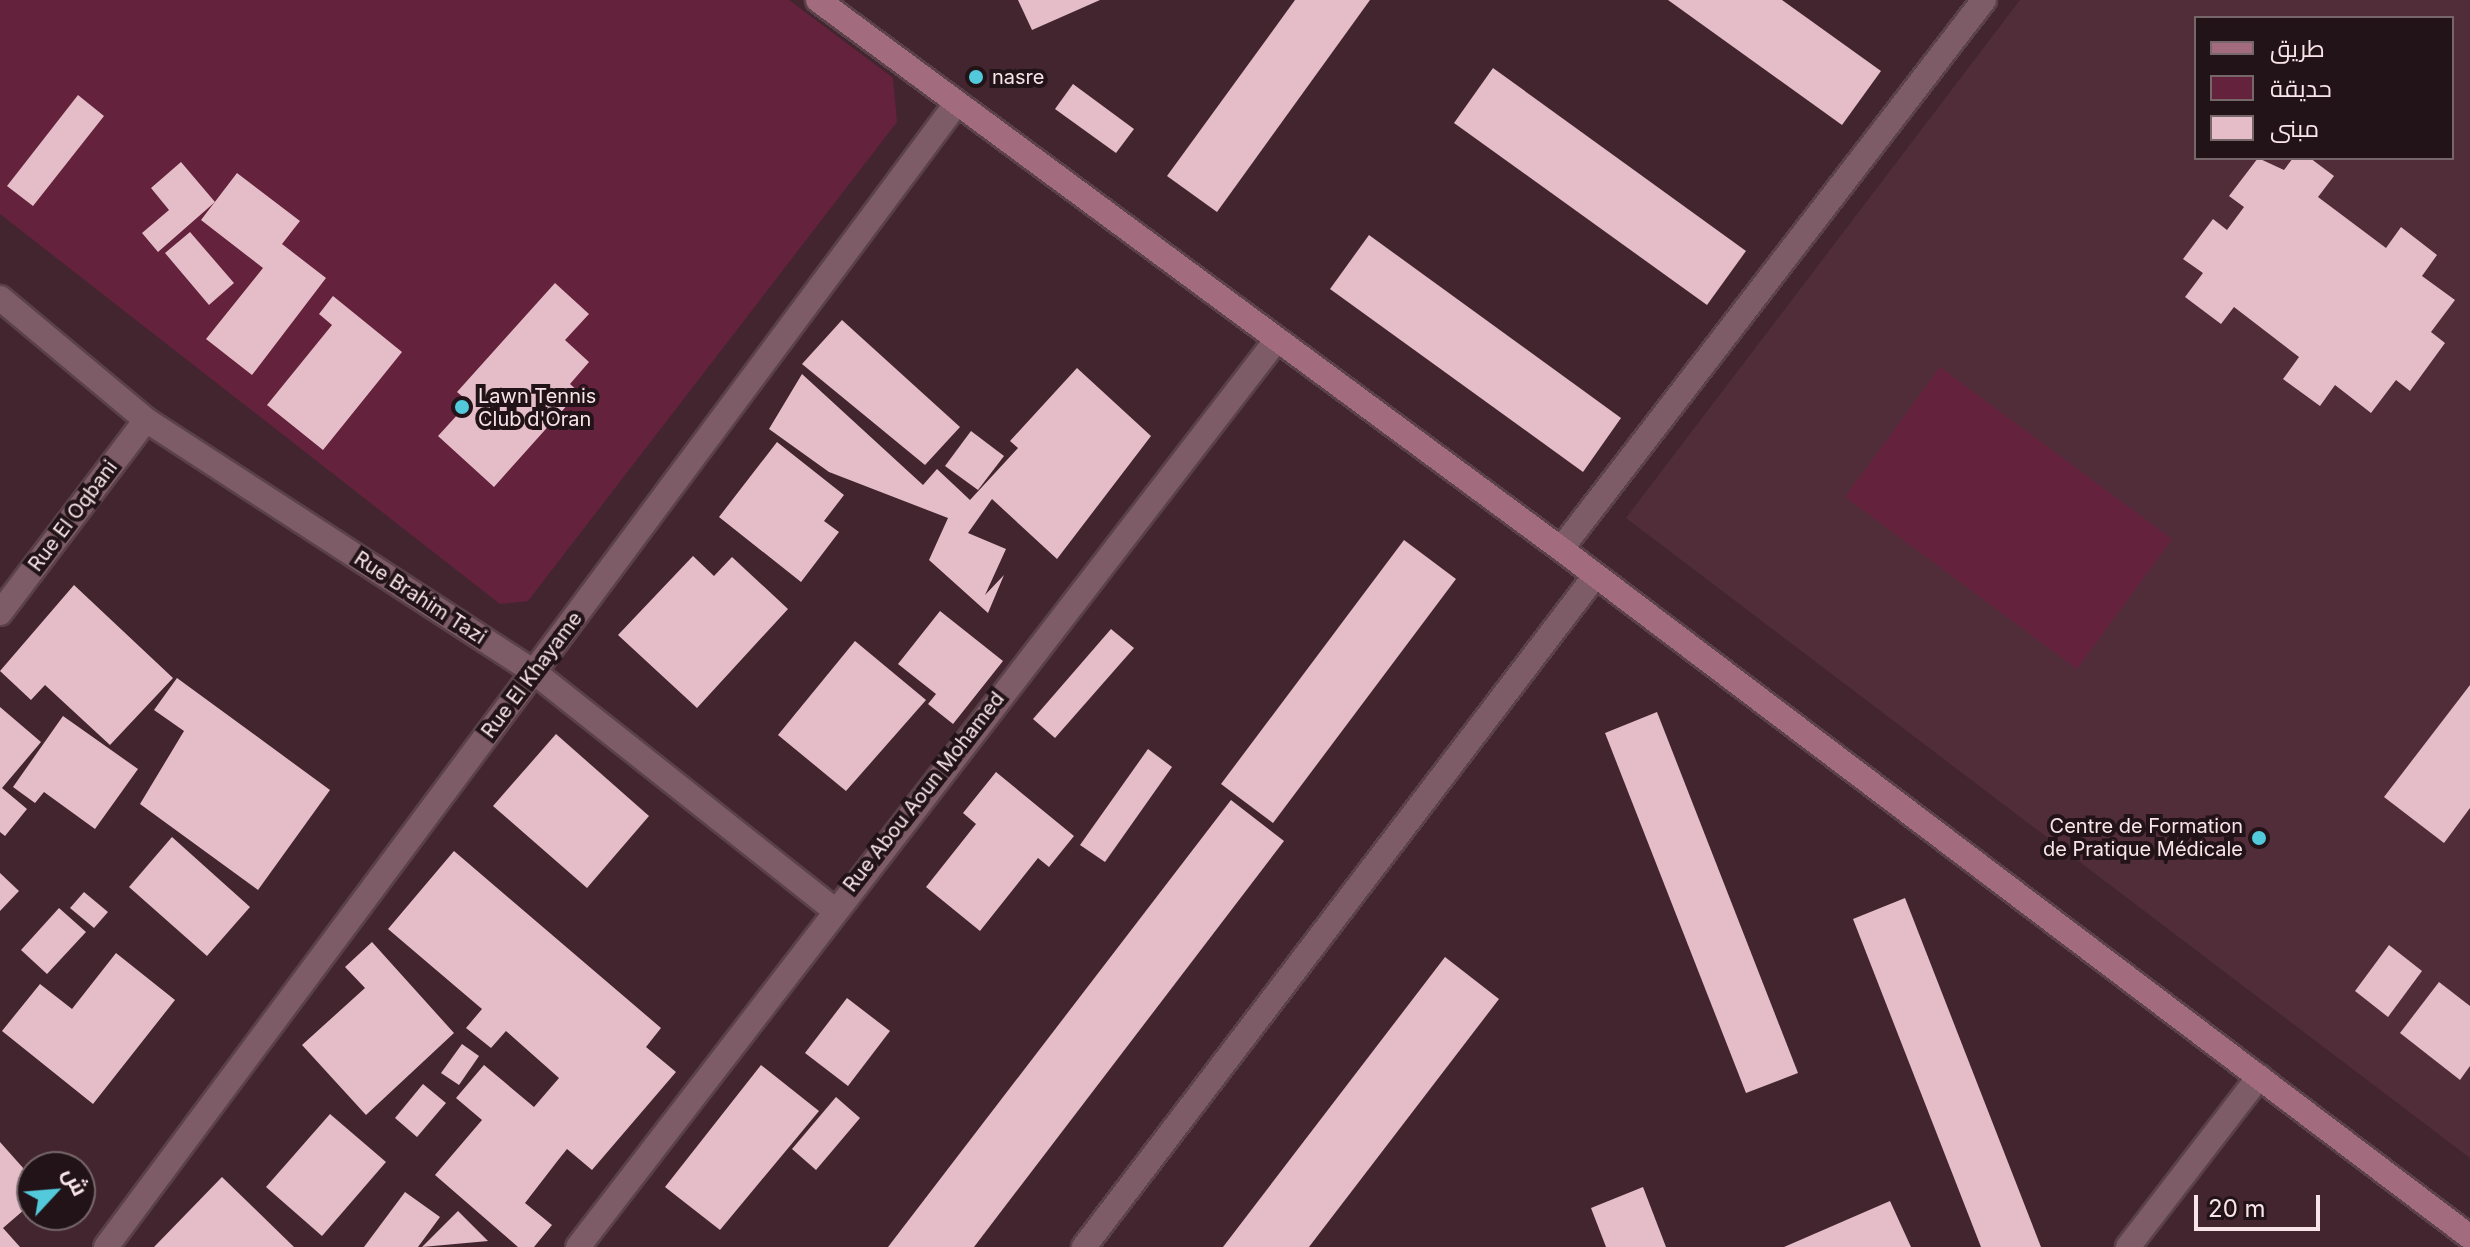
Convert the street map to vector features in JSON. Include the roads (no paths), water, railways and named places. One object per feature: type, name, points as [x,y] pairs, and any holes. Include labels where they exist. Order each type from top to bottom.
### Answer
[{"type":"street","points":[[818,0],[1275,342],[1561,549],[2470,1237]]},
{"type":"street","points":[[1561,549],[1984,0]]},
{"type":"street","name":"Rue El Khayame","points":[[106,1247],[957,103]]},
{"type":"street","name":"Rue Brahim Tazi","points":[[0,298],[146,420],[534,672],[833,909]]},
{"type":"street","name":"Rue Abou Aoun Mohamed","points":[[578,1247],[833,909],[1275,342]]},
{"type":"street","name":"Rue El Oqbani","points":[[0,613],[146,420]]},
{"type":"street","points":[[1084,1247],[1595,576]]},
{"type":"street","points":[[2128,1247],[2259,1077]]},
{"type":"place","name":"nasre","points":[[976,77]]},
{"type":"place","name":"Lawn Tennis Club d'Oran","points":[[462,407]]},
{"type":"place","name":"Centre de Formation de Pratique Médicale","points":[[2259,838]]}]
